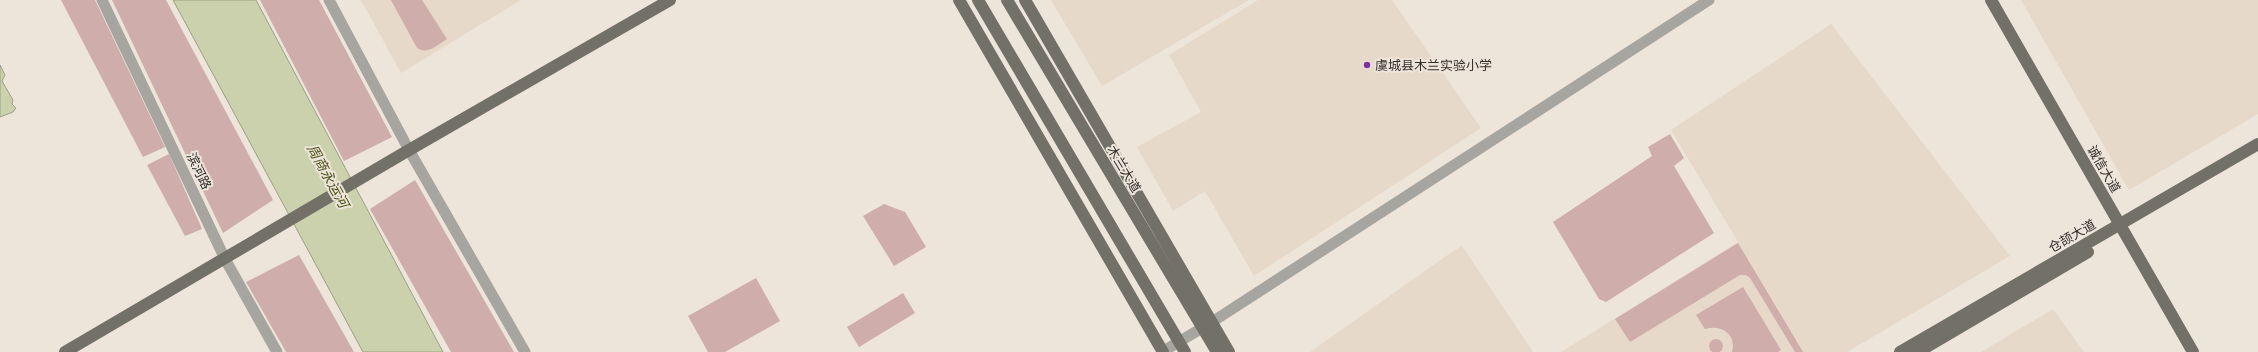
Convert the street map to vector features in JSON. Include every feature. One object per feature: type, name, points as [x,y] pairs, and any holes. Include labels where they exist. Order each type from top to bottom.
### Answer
[{"type":"main road","points":[[65,352],[409,150],[670,0]]},
{"type":"main road","points":[[959,0],[1162,352]]},
{"type":"main road","points":[[978,0],[1185,352]]},
{"type":"main road","name":"木兰大道","points":[[1007,0],[1207,325],[1217,352]]},
{"type":"main road","points":[[1025,0],[1207,325],[1230,352]]},
{"type":"main road","name":"诚信大道","points":[[1991,0],[2193,352]]},
{"type":"main road","name":"仓颉大道","points":[[1918,352],[2258,144]]},
{"type":"main road","name":"仓颉大道","points":[[1900,352],[2258,153]]},
{"type":"street","name":"滨河路","points":[[102,0],[225,259],[277,352]]},
{"type":"street","points":[[329,0],[409,150],[525,352]]},
{"type":"street","points":[[1162,352],[1178,341],[1207,325],[1709,0]]},
{"type":"shaded area","points":[[61,0],[95,0],[165,147],[143,157]]},
{"type":"shaded area","points":[[112,0],[166,0],[273,200],[223,233]]},
{"type":"shaded area","points":[[260,0],[319,0],[392,137],[344,161]]},
{"type":"shaded area","points":[[361,0],[521,0],[401,73]]},
{"type":"shaded area","points":[[391,0],[422,0],[447,39],[429,50],[421,50],[417,48]]},
{"type":"shaded area","points":[[1051,0],[1249,0],[1102,86]]},
{"type":"shaded area","points":[[1258,0],[1392,0],[1481,128],[1254,276],[1205,191],[1173,211],[1137,147],[1201,112],[1169,55]]},
{"type":"shaded area","points":[[2021,0],[2258,0],[2258,114],[2129,190]]},
{"type":"shaded area","points":[[1831,24],[2010,256],[1847,352],[1561,352],[1738,242],[1671,130]]},
{"type":"shaded area","points":[[1670,134],[1684,158],[1674,166],[1714,233],[1606,302],[1599,299],[1553,222],[1652,156],[1648,147]]},
{"type":"shaded area","points":[[169,154],[202,229],[185,236],[147,165]]},
{"type":"shaded area","points":[[415,180],[514,352],[451,352],[370,209]]},
{"type":"shaded area","points":[[884,204],[905,212],[926,247],[894,266],[863,216]]},
{"type":"shaded area","points":[[1738,243],[1803,352],[1795,352],[1750,278],[1746,275],[1740,275],[1630,342],[1615,319]]},
{"type":"shaded area","points":[[1462,246],[1533,352],[1310,352],[1449,254]]},
{"type":"shaded area","points":[[299,255],[354,352],[286,352],[246,282]]},
{"type":"shaded area","points":[[756,278],[780,321],[725,352],[708,352],[688,316]]},
{"type":"shaded area","points":[[1743,287],[1781,350],[1778,352],[1732,352],[1733,346],[1730,335],[1722,329],[1705,329],[1696,315]]},
{"type":"shaded area","points":[[903,293],[915,313],[859,347],[847,327]]},
{"type":"shaded area","points":[[2053,309],[2084,352],[1981,352]]},
{"type":"shaded area","points":[[1713,339],[1719,339],[1723,343],[1723,349],[1719,353],[1713,353],[1709,349],[1709,343]]},
{"type":"water","name":"周商永运河","points":[[173,0],[256,0],[443,352],[363,352]]},
{"type":"water","points":[[0,65],[5,75],[2,81],[13,100],[12,104],[16,108],[13,112],[0,117]]},
{"type":"place","name":"虞城县木兰实验小学","points":[[1367,65]]}]
